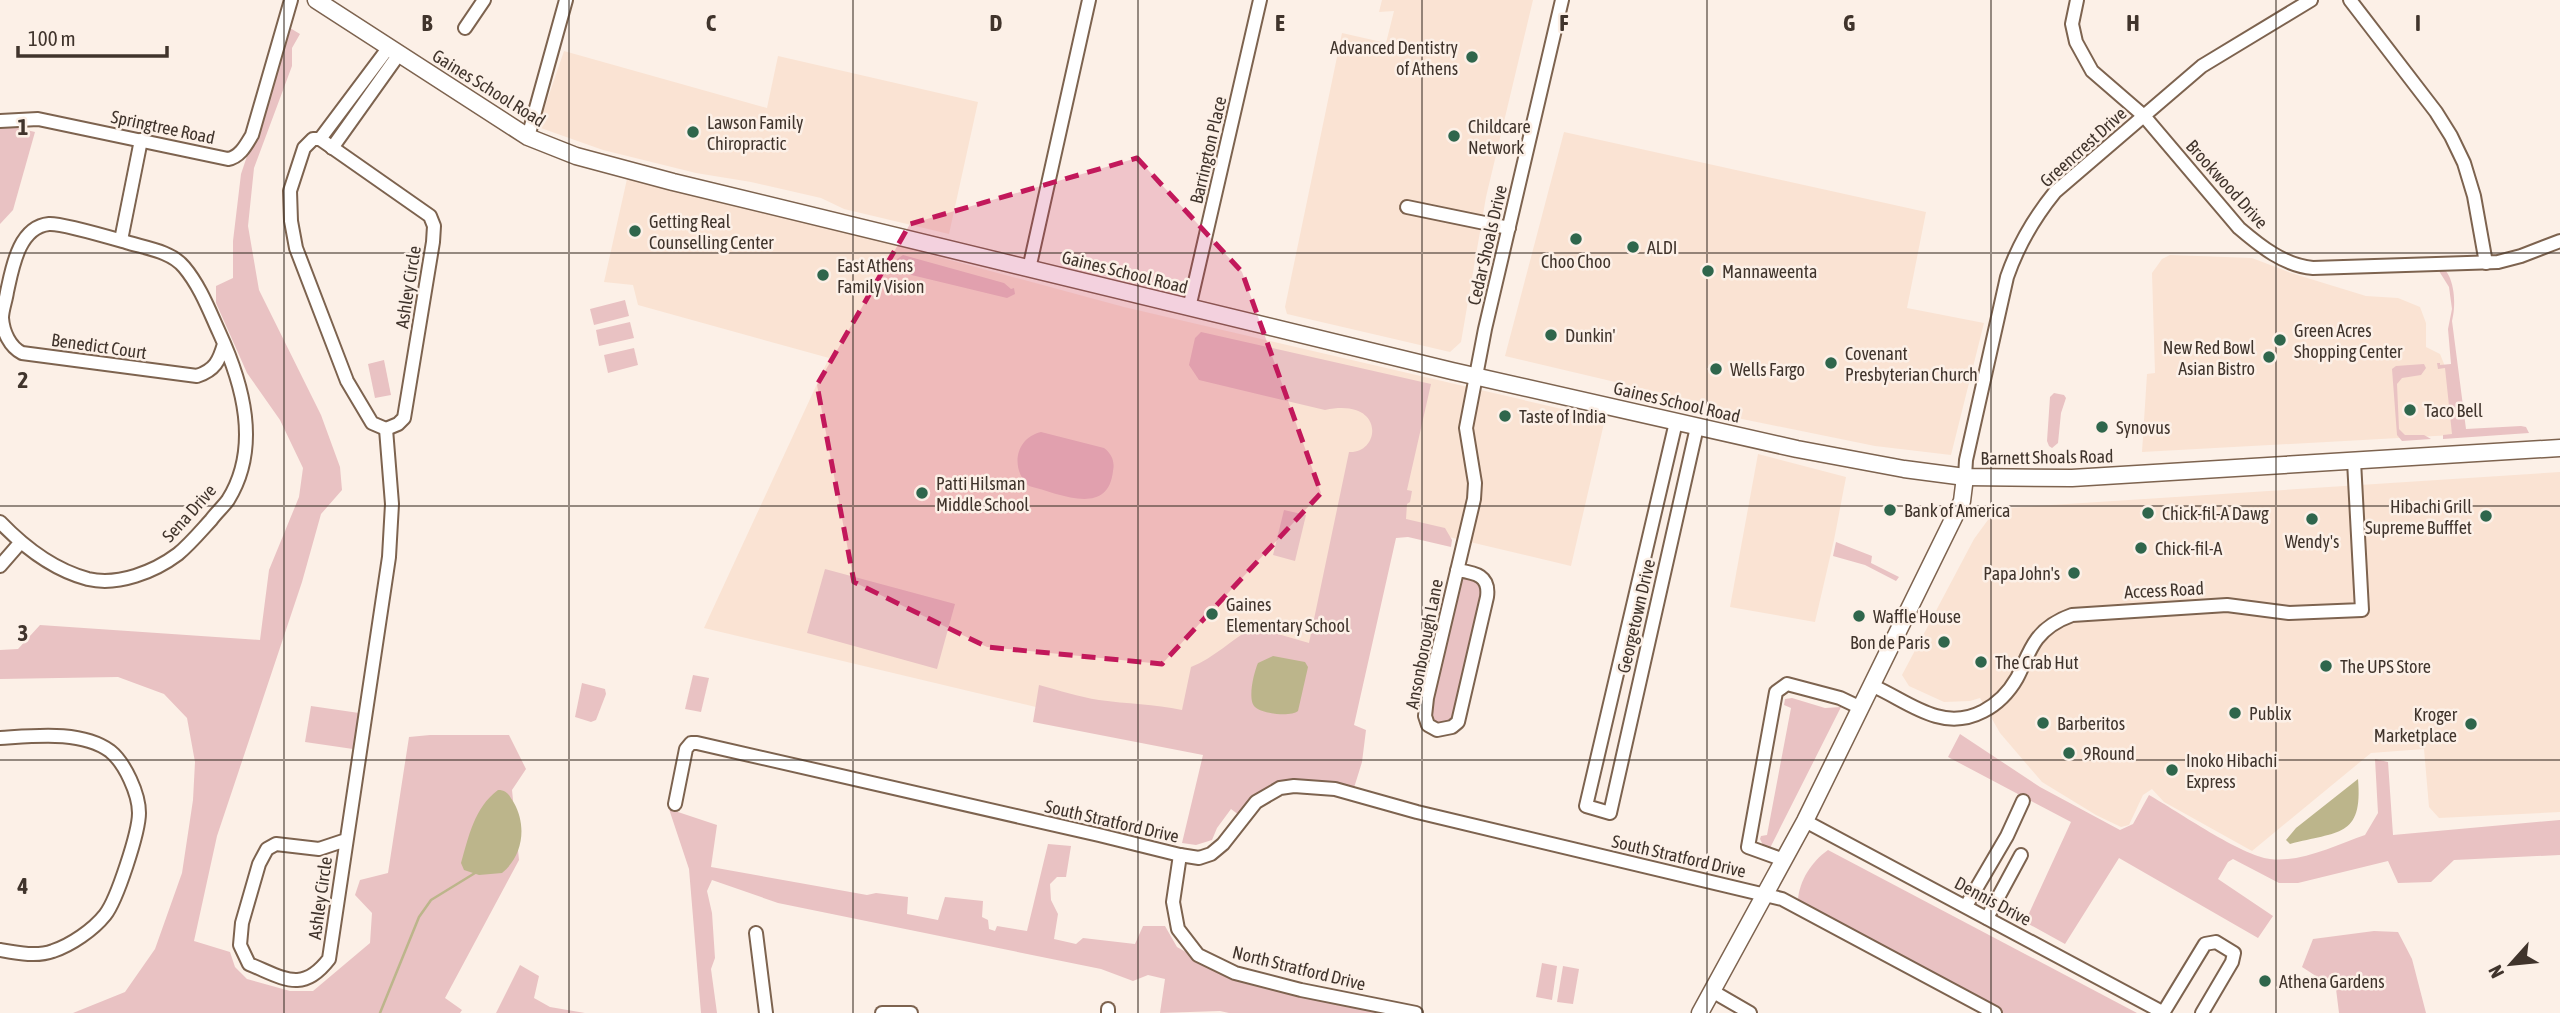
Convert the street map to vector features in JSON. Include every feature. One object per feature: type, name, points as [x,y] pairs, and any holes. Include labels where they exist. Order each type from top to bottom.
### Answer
[{"type":"main road","name":"Gaines School Road","points":[[316,0],[528,137],[607,166],[1189,308],[1697,427],[1835,457],[1965,477]]},
{"type":"main road","name":"Barnett Shoals Road","points":[[1700,1013],[1805,821],[1873,686],[1962,501],[1965,477],[2072,478],[2560,448]]},
{"type":"street","name":"Springtree Road","points":[[0,121],[38,119],[228,159],[234,158],[252,135],[291,0]]},
{"type":"street","points":[[465,29],[484,0]]},
{"type":"street","points":[[528,137],[566,0]]},
{"type":"street","points":[[1029,269],[1088,0]]},
{"type":"street","name":"Barrington Place","points":[[1189,308],[1260,0]]},
{"type":"street","name":"Cedar Shoals Drive","points":[[1476,376],[1562,0]]},
{"type":"street","name":"Brookwood Drive","points":[[2077,0],[2072,24],[2076,42],[2092,71],[2144,116],[2239,228],[2256,243],[2293,264],[2313,268],[2486,263],[2513,258],[2560,241]]},
{"type":"street","name":"Greencrest Drive","points":[[1965,477],[1966,460],[2004,287],[2015,254],[2038,213],[2055,192],[2214,58],[2311,0]]},
{"type":"street","points":[[2350,0],[2436,112],[2451,136],[2464,163],[2474,196],[2486,263]]},
{"type":"street","points":[[386,429],[372,423],[348,381],[296,248],[291,221],[290,191],[304,148],[313,139],[320,139],[394,51]]},
{"type":"street","points":[[332,148],[394,51]]},
{"type":"street","name":"Ashley Circle","points":[[320,139],[430,216],[433,222],[433,242],[404,418],[386,429],[392,504],[389,556],[329,959],[309,979],[290,980],[249,964],[240,945],[242,923],[259,864],[267,849],[276,844],[319,849],[346,840]]},
{"type":"street","points":[[121,240],[141,141]]},
{"type":"street","points":[[1407,207],[1509,228]]},
{"type":"street","name":"Benedict Court","points":[[50,224],[121,240],[165,254],[182,264],[197,283],[224,344],[215,367],[197,376],[22,354],[6,336],[2,317],[14,260],[22,243],[32,232],[50,224]]},
{"type":"street","name":"Sena Drive","points":[[0,522],[20,543],[60,569],[91,580],[122,579],[146,573],[168,562],[188,546],[228,499],[244,463],[246,419],[240,387],[224,344]]},
{"type":"street","name":"Ansonborough Lane","points":[[1457,570],[1476,573],[1485,579],[1488,597],[1458,722],[1452,727],[1437,730],[1428,724],[1425,716],[1457,570],[1474,499],[1475,483],[1466,428],[1476,376]]},
{"type":"street","name":"Georgetown Drive","points":[[1676,422],[1586,806],[1610,813],[1697,427]]},
{"type":"street","name":"Access Road","points":[[1873,686],[1935,716],[1965,718],[1984,712],[2002,699],[2019,675],[2039,637],[2056,622],[2072,615],[2204,605],[2227,605],[2289,613],[2362,610],[2354,461]]},
{"type":"street","points":[[0,566],[20,543]]},
{"type":"street","points":[[1784,860],[1748,847],[1776,692],[1787,684],[1840,698],[1861,708]]},
{"type":"street","points":[[0,738],[68,737],[91,742],[111,752],[125,771],[134,790],[139,814],[122,882],[105,915],[74,940],[52,952],[34,954],[0,950]]},
{"type":"street","name":"South Stratford Drive","points":[[675,804],[686,749],[691,743],[697,743],[1199,858],[1211,854],[1223,844],[1256,802],[1280,788],[1294,786],[1335,789],[1658,871],[1782,899],[1995,1013]]},
{"type":"street","points":[[1966,906],[2007,836],[2023,801]]},
{"type":"street","name":"Dennis Drive","points":[[1805,821],[2164,1013]]},
{"type":"street","name":"North Stratford Drive","points":[[1180,855],[1173,902],[1178,929],[1198,955],[1235,974],[1416,1013]]},
{"type":"street","points":[[1987,918],[2021,855]]},
{"type":"street","points":[[756,933],[766,1013]]},
{"type":"street","points":[[2164,1013],[2206,944],[2216,942],[2234,953],[2232,962],[2202,1013]]},
{"type":"street","points":[[1712,992],[1750,1013]]},
{"type":"street","points":[[883,1013],[911,1013]]},
{"type":"highlighted area","points":[[1137,158],[1242,272],[1321,493],[1162,664],[987,647],[854,582],[817,385],[910,224]]},
{"type":"shaded area","points":[[1382,0],[1533,0],[1486,197],[1461,342],[1450,352],[1287,314],[1285,307],[1342,33],[1386,43],[1394,11],[1379,12]]},
{"type":"shaded area","points":[[290,28],[300,34],[292,48],[292,66],[254,168],[248,226],[259,290],[321,415],[340,467],[342,490],[321,514],[302,582],[217,836],[194,941],[230,952],[235,967],[247,979],[290,991],[313,991],[370,943],[372,913],[355,895],[360,880],[388,873],[409,737],[509,735],[526,769],[512,790],[519,860],[445,998],[462,1010],[460,1013],[73,1013],[125,992],[155,949],[182,873],[193,800],[195,762],[187,718],[164,694],[118,677],[0,679],[0,650],[18,649],[40,625],[260,640],[269,570],[299,497],[303,468],[280,420],[247,373],[216,303],[216,286],[233,278],[233,241],[241,174]]},
{"type":"shaded area","points":[[564,51],[767,108],[778,56],[978,102],[949,234],[844,209],[821,198],[696,173],[603,150],[538,127]]},
{"type":"shaded area","points":[[10,126],[35,132],[13,210],[0,224],[0,127]]},
{"type":"shaded area","points":[[1564,132],[1926,212],[1907,308],[1984,323],[1951,455],[1875,446],[1742,419],[1732,416],[1721,407],[1505,356]]},
{"type":"shaded area","points":[[627,179],[883,242],[1124,307],[1605,419],[1571,566],[1398,525],[1338,779],[704,628],[829,358],[638,305],[633,285],[604,282]]},
{"type":"shaded area","points":[[903,255],[1004,283],[1011,289],[1014,288],[1015,294],[1007,298],[899,272],[895,266],[897,259]]},
{"type":"shaded area","points":[[2170,255],[2252,258],[2366,296],[2398,298],[2420,307],[2426,323],[2426,347],[2440,354],[2446,369],[2453,435],[2142,452],[2147,374],[2155,373],[2152,273],[2162,259]]},
{"type":"shaded area","points":[[2439,271],[2446,271],[2453,288],[2452,321],[2466,429],[2521,426],[2526,427],[2529,433],[2443,439],[2443,435],[2452,434],[2445,368],[2438,369],[2437,363],[2451,364],[2448,329],[2452,309],[2449,287]]},
{"type":"shaded area","points":[[625,300],[629,316],[594,325],[590,309]]},
{"type":"shaded area","points":[[630,322],[634,338],[599,346],[596,330]]},
{"type":"shaded area","points":[[1201,332],[1431,384],[1407,490],[1412,491],[1407,504],[1406,519],[1445,528],[1452,540],[1451,547],[1408,537],[1396,538],[1354,725],[1366,730],[1362,762],[1353,791],[1304,782],[1278,784],[1265,790],[1239,815],[1231,809],[1212,840],[1196,845],[1182,843],[1203,755],[1033,722],[1039,685],[1091,699],[1182,710],[1191,667],[1254,627],[1309,643],[1349,452],[1360,450],[1372,436],[1368,418],[1359,411],[1345,408],[1325,410],[1199,380],[1189,365],[1195,338]]},
{"type":"shaded area","points":[[634,348],[638,365],[608,373],[604,355]]},
{"type":"shaded area","points":[[384,360],[391,395],[375,398],[368,364]]},
{"type":"shaded area","points":[[2424,364],[2426,368],[2421,375],[2402,378],[2397,384],[2399,429],[2405,435],[2424,435],[2431,439],[2402,441],[2397,435],[2392,369],[2396,366]]},
{"type":"shaded area","points":[[2054,393],[2066,398],[2061,413],[2058,443],[2052,448],[2047,441],[2050,397]]},
{"type":"shaded area","points":[[1041,432],[1107,450],[1114,468],[1109,485],[1102,494],[1080,499],[1029,486],[1019,471],[1018,455],[1025,441]]},
{"type":"shaded area","points":[[1758,454],[1846,477],[1815,622],[1730,607]]},
{"type":"shaded area","points":[[2560,472],[2560,812],[2439,818],[2429,807],[2424,749],[2371,753],[2252,851],[2164,802],[2152,789],[2143,795],[2129,825],[2121,827],[2042,782],[2000,733],[1980,698],[1944,702],[1909,686],[1902,675],[1974,539],[1993,513],[2007,508]]},
{"type":"shaded area","points":[[1284,510],[1306,515],[1295,561],[1273,555]]},
{"type":"shaded area","points":[[1836,542],[1872,556],[1871,563],[1899,577],[1896,581],[1865,565],[1833,556]]},
{"type":"shaded area","points":[[825,569],[955,604],[937,669],[807,633]]},
{"type":"shaded area","points":[[1468,575],[1485,587],[1453,721],[1433,724],[1428,717],[1462,576]]},
{"type":"shaded area","points":[[1273,656],[1305,662],[1308,667],[1298,711],[1294,713],[1270,713],[1255,707],[1253,703],[1252,686],[1258,663]]},
{"type":"shaded area","points":[[693,675],[709,678],[701,712],[685,709]]},
{"type":"shaded area","points":[[582,683],[605,689],[606,694],[596,720],[591,722],[575,717]]},
{"type":"shaded area","points":[[1792,698],[1825,708],[1841,707],[1770,848],[1763,845],[1760,839],[1761,836],[1767,835],[1791,708],[1784,705],[1785,699]]},
{"type":"shaded area","points":[[311,706],[359,713],[353,749],[305,742]]},
{"type":"shaded area","points":[[1960,734],[2040,787],[2120,830],[2133,824],[2149,795],[2227,842],[2258,856],[2282,860],[2306,856],[2365,835],[2378,813],[2375,759],[2388,762],[2393,835],[2560,820],[2560,855],[2454,860],[2431,882],[2398,883],[2388,861],[2298,883],[2279,883],[2233,859],[2228,862],[2218,879],[2273,916],[2258,938],[2119,858],[2065,944],[2025,922],[2071,822],[1948,757]]},
{"type":"shaded area","points":[[2358,779],[2356,812],[2344,829],[2290,844],[2286,840],[2296,828]]},
{"type":"shaded area","points":[[498,790],[508,793],[514,803],[521,821],[521,840],[515,858],[502,873],[479,875],[464,870],[461,863],[478,814]]},
{"type":"shaded area","points":[[669,809],[717,825],[711,867],[867,895],[876,893],[908,897],[907,914],[938,920],[945,897],[983,901],[982,917],[988,920],[989,929],[995,931],[997,926],[1027,931],[1048,844],[1071,846],[1066,877],[1057,877],[1050,884],[1051,900],[1058,914],[1054,939],[1076,944],[1083,938],[1135,944],[1143,926],[1165,926],[1177,947],[1214,968],[1384,1013],[1160,1013],[1165,979],[1148,975],[1133,981],[1101,969],[778,903],[712,880],[707,891],[712,913],[715,958],[711,969],[717,1013],[701,1013],[689,869]]},
{"type":"shaded area","points":[[1828,850],[2137,1013],[2000,1013],[1798,900],[1807,872]]},
{"type":"shaded area","points":[[2374,931],[2398,932],[2412,959],[2426,1013],[2339,1013],[2336,989],[2302,967],[2313,939]]},
{"type":"shaded area","points":[[1542,963],[1557,966],[1552,1000],[1536,997]]},
{"type":"shaded area","points":[[520,965],[539,976],[534,998],[550,1007],[585,1013],[496,1013]]},
{"type":"shaded area","points":[[1563,966],[1579,969],[1573,1004],[1557,1002]]},
{"type":"waterway","points":[[380,1013],[419,917],[431,900],[475,873]]},
{"type":"place","name":"Advanced Dentistry of Athens","points":[[1472,57]]},
{"type":"place","name":"Lawson Family Chiropractic","points":[[693,132]]},
{"type":"place","name":"Childcare Network","points":[[1454,136]]},
{"type":"place","name":"Getting Real Counselling Center","points":[[635,231]]},
{"type":"place","name":"Choo Choo","points":[[1576,239]]},
{"type":"place","name":"ALDI","points":[[1633,247]]},
{"type":"place","name":"Mannaweenta","points":[[1708,271]]},
{"type":"place","name":"East Athens Family Vision","points":[[823,275]]},
{"type":"place","name":"Dunkin'","points":[[1551,335]]},
{"type":"place","name":"Green Acres Shopping Center","points":[[2280,340]]},
{"type":"place","name":"New Red Bowl Asian Bistro","points":[[2269,357]]},
{"type":"place","name":"Covenant Presbyterian Church","points":[[1831,363]]},
{"type":"place","name":"Wells Fargo","points":[[1716,369]]},
{"type":"place","name":"Taco Bell","points":[[2410,410]]},
{"type":"place","name":"Taste of India","points":[[1505,416]]},
{"type":"place","name":"Synovus","points":[[2102,427]]},
{"type":"place","name":"Patti Hilsman Middle School","points":[[922,493]]},
{"type":"place","name":"Bank of America","points":[[1890,510]]},
{"type":"place","name":"Chick-fil-A Dawg","points":[[2148,513]]},
{"type":"place","name":"Hibachi Grill Supreme Bufffet","points":[[2486,516]]},
{"type":"place","name":"Wendy's","points":[[2312,519]]},
{"type":"place","name":"Chick-fil-A","points":[[2141,548]]},
{"type":"place","name":"Papa John's","points":[[2074,573]]},
{"type":"place","name":"Gaines Elementary School","points":[[1212,614]]},
{"type":"place","name":"Waffle House","points":[[1859,616]]},
{"type":"place","name":"Bon de Paris","points":[[1944,642]]},
{"type":"place","name":"The Crab Hut","points":[[1981,662]]},
{"type":"place","name":"The UPS Store","points":[[2326,666]]},
{"type":"place","name":"Publix","points":[[2235,713]]},
{"type":"place","name":"Barberitos","points":[[2043,723]]},
{"type":"place","name":"Kroger Marketplace","points":[[2471,724]]},
{"type":"place","name":"9Round","points":[[2069,753]]},
{"type":"place","name":"Inoko Hibachi Express","points":[[2172,770]]},
{"type":"place","name":"Athena Gardens","points":[[2265,981]]}]
